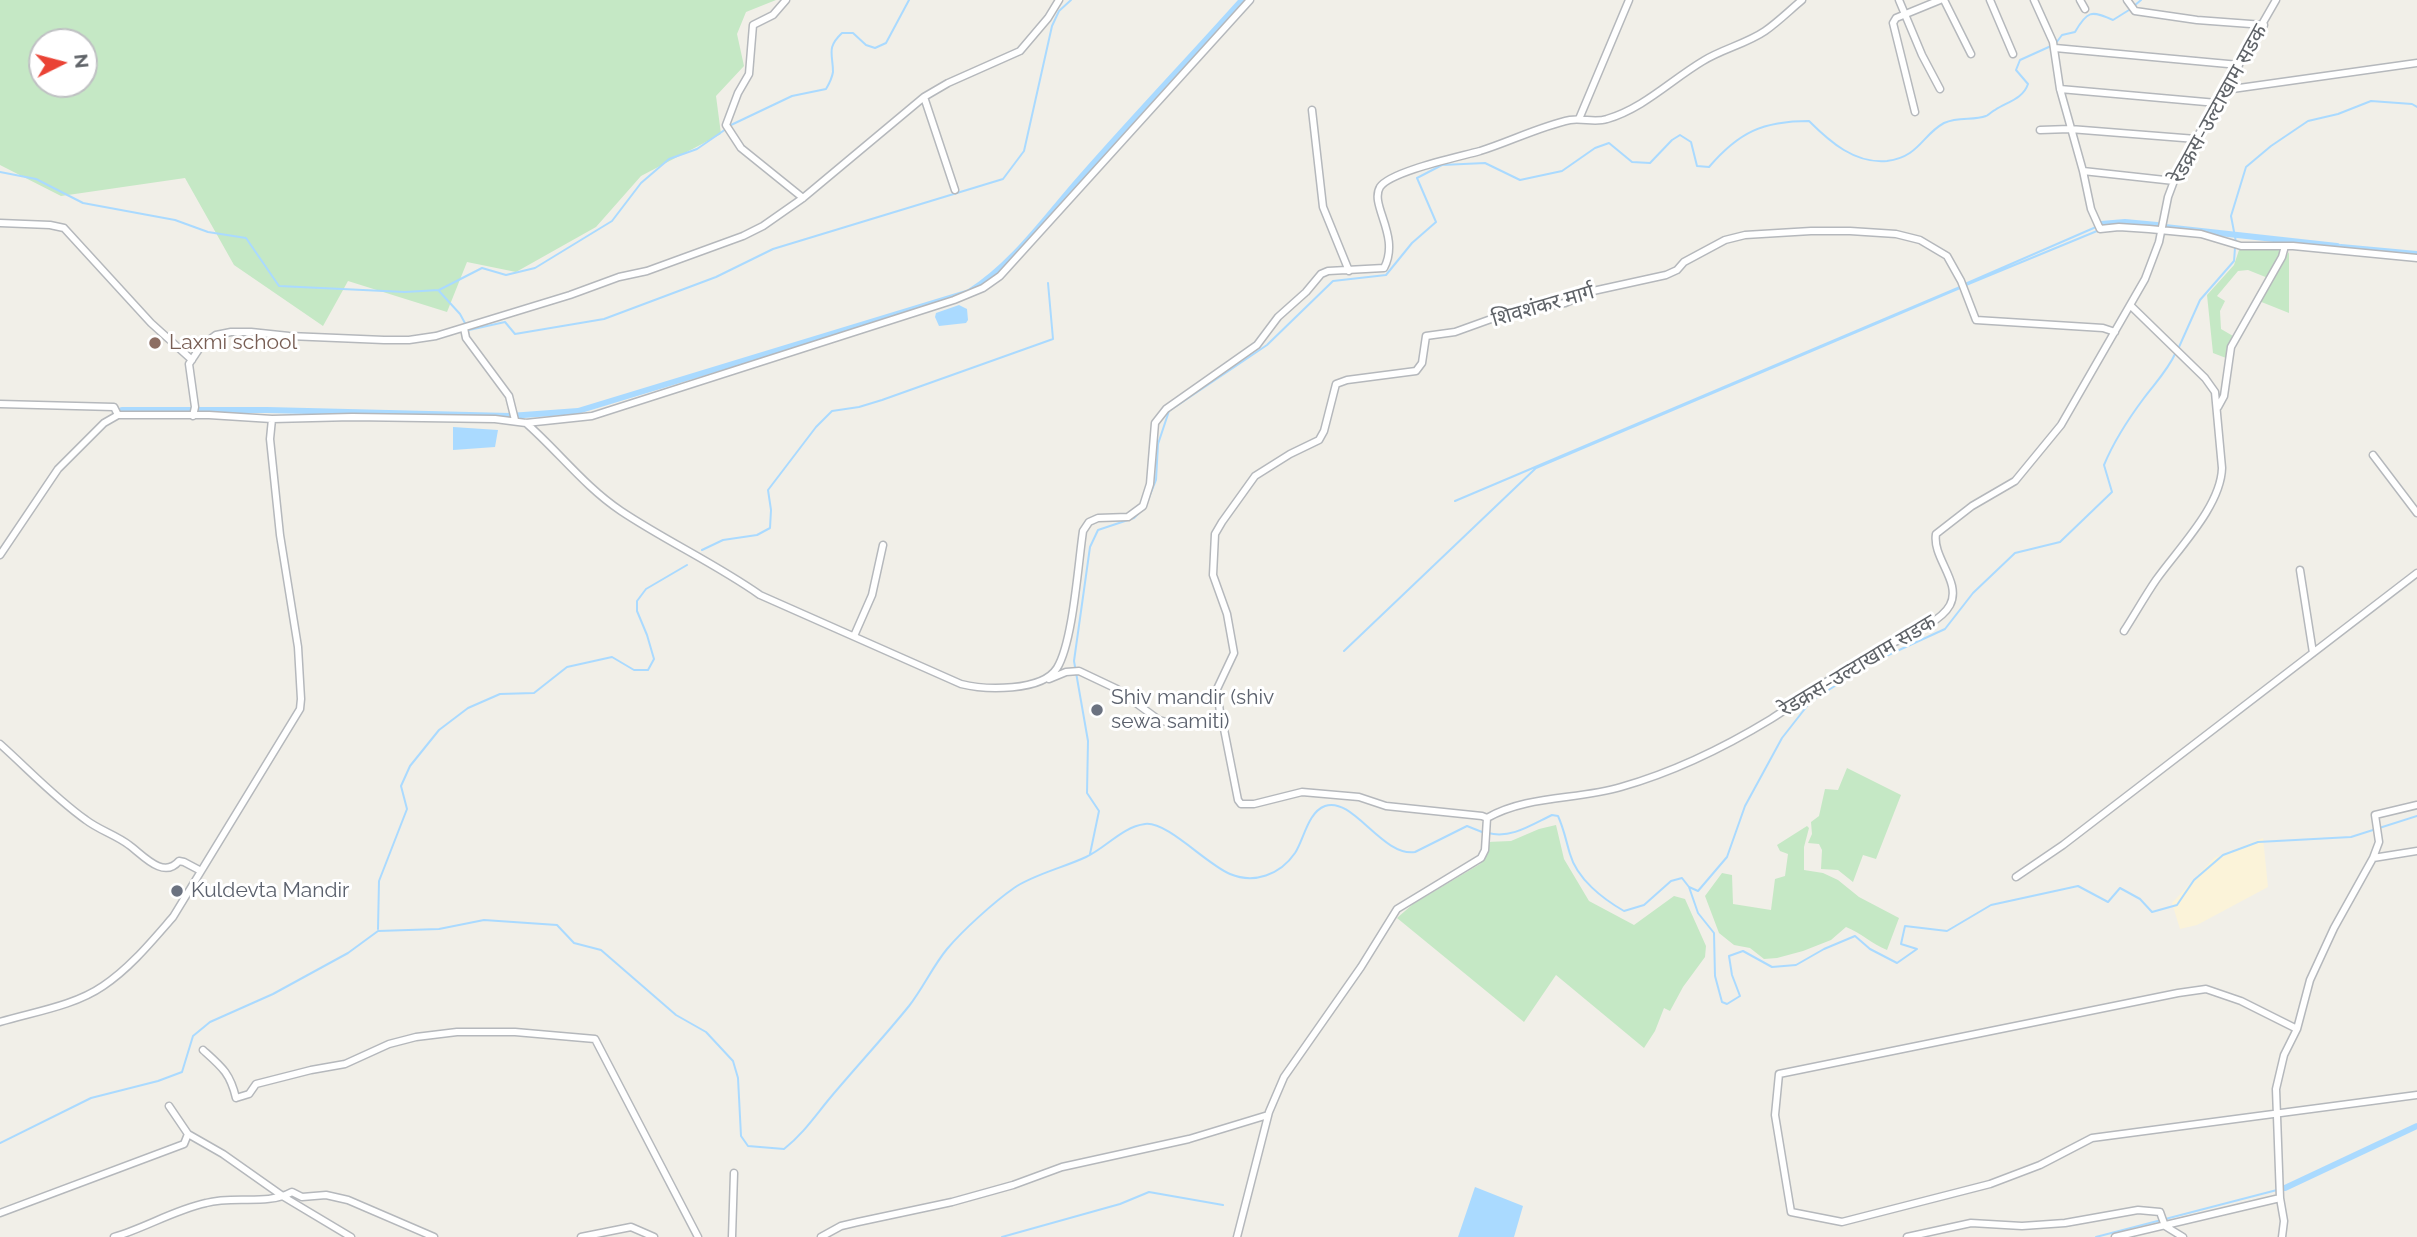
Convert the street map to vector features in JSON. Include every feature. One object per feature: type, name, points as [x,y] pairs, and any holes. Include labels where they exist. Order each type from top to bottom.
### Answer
[{"type":"street","points":[[786,0],[773,15],[753,25],[749,74],[738,93],[726,125],[741,148],[803,198]]},
{"type":"street","points":[[193,415],[189,365],[201,345],[216,335],[231,332],[409,340],[464,328],[570,295],[619,276],[647,271],[721,245],[763,226],[803,198],[924,97],[948,83],[1020,51],[1048,18],[1059,0]]},
{"type":"street","points":[[0,555],[58,469],[104,423],[118,415],[272,419],[352,416],[515,420],[526,423],[592,416],[983,288],[1000,276],[1250,0]]},
{"type":"street","points":[[1579,119],[1629,0]]},
{"type":"street","points":[[1044,680],[1056,670],[1066,648],[1083,531],[1088,522],[1098,518],[1128,517],[1143,506],[1150,484],[1155,423],[1166,409],[1257,345],[1278,317],[1306,292],[1321,274],[1328,271],[1384,268],[1388,260],[1388,229],[1377,195],[1385,182],[1413,169],[1477,152],[1569,121],[1608,119],[1642,103],[1702,62],[1765,31],[1802,0]]},
{"type":"street","points":[[1899,0],[1922,55],[1941,89]]},
{"type":"street","points":[[1915,111],[1893,23],[1896,18],[1942,0],[1971,54]]},
{"type":"street","points":[[1990,0],[2013,54]]},
{"type":"street","points":[[2034,0],[2054,45],[2060,89],[2091,209],[2100,229],[2119,227],[2162,230],[2201,234],[2237,245],[2285,246],[2417,258]]},
{"type":"street","points":[[2080,0],[2085,9]]},
{"type":"street","name":"रेडक्रस-उल्टाखाम सडक","points":[[1486,822],[1551,798],[1621,787],[1714,751],[1772,718],[1825,681],[1894,640],[1926,628],[1943,614],[1951,603],[1953,590],[1934,544],[1936,534],[1972,506],[2015,481],[2061,425],[2145,279],[2162,230],[2174,181],[2276,0]]},
{"type":"street","points":[[2130,5],[2197,20],[2264,25]]},
{"type":"street","points":[[2054,45],[2239,65]]},
{"type":"street","points":[[2225,90],[2417,63]]},
{"type":"street","points":[[2060,89],[2217,103]]},
{"type":"street","points":[[924,97],[955,190]]},
{"type":"street","points":[[1312,110],[1324,207],[1349,271]]},
{"type":"street","points":[[2040,130],[2070,129],[2196,139]]},
{"type":"street","points":[[2083,171],[2174,181]]},
{"type":"street","points":[[0,223],[50,225],[64,229],[151,323],[192,360]]},
{"type":"street","name":"शिवशंकर मार्ग","points":[[1221,720],[1217,689],[1234,653],[1227,614],[1213,575],[1215,534],[1255,476],[1319,440],[1324,431],[1333,391],[1339,381],[1416,371],[1422,363],[1426,336],[1455,332],[1505,314],[1565,303],[1593,291],[1666,275],[1678,270],[1684,262],[1714,245],[1735,237],[1850,230],[1909,236],[1947,256],[1961,281],[1976,320],[2103,328],[2115,332]]},
{"type":"street","points":[[2218,407],[2225,389],[2231,347],[2285,246]]},
{"type":"street","points":[[2124,631],[2157,579],[2209,507],[2222,479],[2218,407],[2214,392],[2205,378],[2131,306]]},
{"type":"street","points":[[464,328],[466,338],[509,396],[515,420]]},
{"type":"street","points":[[0,404],[114,407],[118,415]]},
{"type":"street","points":[[0,1022],[61,1004],[102,987],[118,975],[167,924],[300,709],[298,647],[280,535],[270,439],[272,419]]},
{"type":"street","points":[[526,423],[597,493],[621,511],[760,595],[961,684],[978,688],[1010,687],[1079,671],[1117,689],[1159,720],[1170,723],[1221,720],[1241,804],[1254,804],[1302,792],[1359,797],[1386,806],[1482,816],[1486,822],[1485,850],[1481,858],[1397,909],[1361,967],[1284,1077],[1268,1115],[1237,1237]]},
{"type":"street","points":[[2373,454],[2417,513]]},
{"type":"street","points":[[854,636],[872,595],[883,545]]},
{"type":"street","points":[[2300,570],[2313,653]]},
{"type":"street","points":[[2015,877],[2063,845],[2417,573]]},
{"type":"street","points":[[0,744],[83,818],[102,832],[128,844],[149,863],[166,868],[179,861],[201,871]]},
{"type":"street","points":[[2282,1237],[2284,1221],[2280,1192],[2276,1089],[2284,1055],[2297,1029],[2310,980],[2334,928],[2373,858],[2379,842],[2375,814],[2417,805]]},
{"type":"street","points":[[2373,858],[2417,851]]},
{"type":"street","points":[[2297,1029],[2241,1001],[2206,989],[1779,1074],[1775,1115],[1791,1212],[1842,1222],[1990,1184],[2040,1165],[2092,1138],[2417,1096]]},
{"type":"street","points":[[203,1050],[224,1069],[231,1080],[236,1098],[249,1094],[256,1084],[311,1070],[345,1065],[388,1044],[416,1037],[457,1032],[515,1032],[595,1039],[698,1237]]},
{"type":"street","points":[[169,1106],[188,1134],[351,1237]]},
{"type":"street","points":[[821,1237],[841,1226],[952,1202],[1013,1185],[1062,1167],[1189,1139],[1268,1115]]},
{"type":"street","points":[[0,1213],[184,1144],[188,1134]]},
{"type":"street","points":[[732,1237],[734,1173]]},
{"type":"street","points":[[114,1237],[204,1203],[227,1199],[274,1199],[292,1192],[302,1197],[326,1195],[348,1200],[434,1237]]},
{"type":"street","points":[[2115,1237],[2280,1192]]},
{"type":"street","points":[[1907,1237],[1971,1223],[2022,1226],[2065,1223],[2138,1210],[2160,1212],[2164,1222],[2183,1237]]},
{"type":"street","points":[[581,1237],[631,1227],[654,1237]]},
{"type":"green space","points":[[0,0],[776,0],[746,12],[737,34],[744,66],[716,96],[721,134],[641,176],[596,227],[516,272],[467,262],[447,312],[348,281],[323,326],[234,265],[185,178],[61,196],[0,165]]},
{"type":"green space","points":[[2239,250],[2282,250],[2268,278],[2248,270],[2238,271],[2217,296],[2225,301],[2220,311],[2221,329],[2233,336],[2226,358],[2213,353],[2207,295],[2234,265]]},
{"type":"green space","points":[[2289,252],[2289,313],[2259,301]]},
{"type":"green space","points":[[1847,768],[1901,795],[1876,859],[1863,855],[1853,882],[1838,870],[1821,869],[1822,850],[1819,844],[1808,843],[1812,834],[1811,822],[1819,816],[1825,789],[1838,790]]},
{"type":"green space","points":[[1556,825],[1564,859],[1589,901],[1634,925],[1674,896],[1685,899],[1706,946],[1705,957],[1683,987],[1670,1011],[1664,1008],[1655,1031],[1644,1048],[1556,975],[1524,1022],[1397,918],[1413,904],[1480,864],[1486,856],[1487,842],[1511,841]]},
{"type":"green space","points":[[1807,826],[1809,828],[1804,847],[1804,870],[1823,873],[1838,880],[1859,897],[1899,918],[1887,950],[1846,927],[1831,940],[1803,951],[1764,959],[1750,948],[1734,945],[1719,933],[1705,896],[1722,873],[1732,875],[1733,904],[1771,910],[1775,879],[1785,876],[1788,854],[1780,851],[1777,845]]},
{"type":"sand","points":[[2263,838],[2268,887],[2197,925],[2180,929],[2172,903],[2214,858]]},
{"type":"water","points":[[959,305],[967,309],[966,323],[939,326],[936,313]]},
{"type":"water","points":[[453,427],[498,430],[495,447],[453,450]]},
{"type":"water","points":[[1475,1187],[1523,1206],[1514,1237],[1458,1237]]},
{"type":"waterway","points":[[731,125],[792,96],[826,89],[833,74],[832,51],[837,38],[842,33],[853,33],[866,45],[875,48],[886,43],[909,0]]},
{"type":"waterway","points":[[469,330],[505,322],[515,334],[604,319],[716,277],[773,249],[1003,179],[1024,151],[1052,26],[1059,11],[1071,0]]},
{"type":"waterway","points":[[122,410],[267,410],[510,416],[578,411],[969,292],[1016,252],[1242,0]]},
{"type":"waterway","points":[[2134,6],[2141,0]]},
{"type":"waterway","points":[[2056,43],[2062,35],[2075,32],[2090,14],[2113,20],[2129,10]]},
{"type":"waterway","points":[[1146,505],[1156,480],[1158,444],[1169,411],[1267,345],[1333,281],[1386,275],[1412,243],[1436,222],[1417,178],[1442,165],[1485,163],[1520,180],[1562,171],[1595,148],[1609,143],[1632,162],[1650,163],[1680,135],[1691,142],[1697,166],[1709,167],[1731,145],[1753,131],[1778,123],[1809,121],[1834,144],[1854,155],[1875,161],[1898,159],[1913,150],[1944,123],[1986,116],[2019,97],[2028,84],[2016,70],[2020,60],[2051,46]]},
{"type":"waterway","points":[[2236,242],[2231,216],[2246,167],[2271,146],[2308,121],[2338,114],[2371,101],[2412,104],[2417,107]]},
{"type":"waterway","points":[[0,172],[36,179],[83,203],[175,220],[208,232],[246,238],[279,286],[405,292],[439,290],[482,268],[506,275],[535,268],[612,221],[641,183],[669,159],[697,149],[726,129]]},
{"type":"waterway","points":[[2101,224],[2125,222],[2157,225]]},
{"type":"waterway","points":[[1965,284],[2096,227]]},
{"type":"waterway","points":[[2165,227],[2337,246]]},
{"type":"waterway","points":[[1966,285],[2097,231]]},
{"type":"waterway","points":[[2341,247],[2417,254]]},
{"type":"waterway","points":[[2179,347],[2200,300],[2234,261],[2235,248]]},
{"type":"waterway","points":[[702,550],[723,540],[757,535],[770,528],[768,490],[816,427],[832,411],[882,400],[1053,339],[1048,283]]},
{"type":"waterway","points":[[1455,501],[1960,287]]},
{"type":"waterway","points":[[1344,651],[1536,468],[1960,288]]},
{"type":"waterway","points":[[439,291],[460,314],[466,325]]},
{"type":"waterway","points":[[1689,887],[1698,891],[1727,857],[1745,806],[1782,738],[1811,701],[1873,662],[1945,629],[1973,593],[2015,553],[2060,542],[2112,492],[2104,465],[2108,456],[2127,422],[2166,370],[2176,352]]},
{"type":"waterway","points":[[1090,854],[1099,811],[1087,793],[1088,741],[1074,661],[1090,547],[1098,530],[1134,518],[1140,512]]},
{"type":"waterway","points":[[378,929],[379,881],[407,809],[401,786],[410,766],[439,730],[468,708],[500,694],[534,693],[567,667],[612,657],[634,670],[648,670],[654,659],[637,611],[637,601],[646,589],[687,565]]},
{"type":"waterway","points":[[0,1143],[91,1098],[182,1072],[193,1036],[210,1022],[273,994],[348,953],[378,931],[439,929],[484,920],[557,925],[574,943],[601,950],[676,1015],[706,1032],[733,1061],[738,1078],[741,1136],[748,1146],[784,1149],[803,1131],[899,1018],[961,933],[1021,883],[1086,857],[1129,829],[1145,824],[1164,829],[1220,869],[1248,878],[1266,876],[1289,861],[1310,820],[1325,806],[1336,805],[1346,810],[1391,846],[1403,851],[1415,852],[1467,826],[1482,832]]},
{"type":"waterway","points":[[1488,833],[1513,833],[1552,815],[1558,816],[1578,872],[1608,901],[1624,911],[1644,905],[1671,881],[1682,878],[1689,887],[1698,913],[1714,933],[1715,976],[1722,1002],[1727,1004],[1740,996],[1732,975],[1729,956],[1743,951],[1772,967],[1796,965],[1855,936],[1870,949],[1897,963],[1917,949],[1901,944],[1905,926],[1947,931],[1991,905],[2078,886],[2108,902],[2120,888],[2140,899],[2152,912],[2177,905],[2194,880],[2223,855],[2258,842],[2351,837],[2417,816]]},
{"type":"waterway","points":[[2285,1188],[2417,1126]]},
{"type":"waterway","points":[[2096,1237],[2277,1190]]},
{"type":"waterway","points":[[1002,1237],[1120,1204],[1149,1192],[1223,1205]]},
{"type":"place","name":"Laxmi school","points":[[155,343]]},
{"type":"place","name":"Shiv mandir (shiv sewa samiti)","points":[[1097,710]]},
{"type":"place","name":"Kuldevta Mandir","points":[[177,891]]}]
